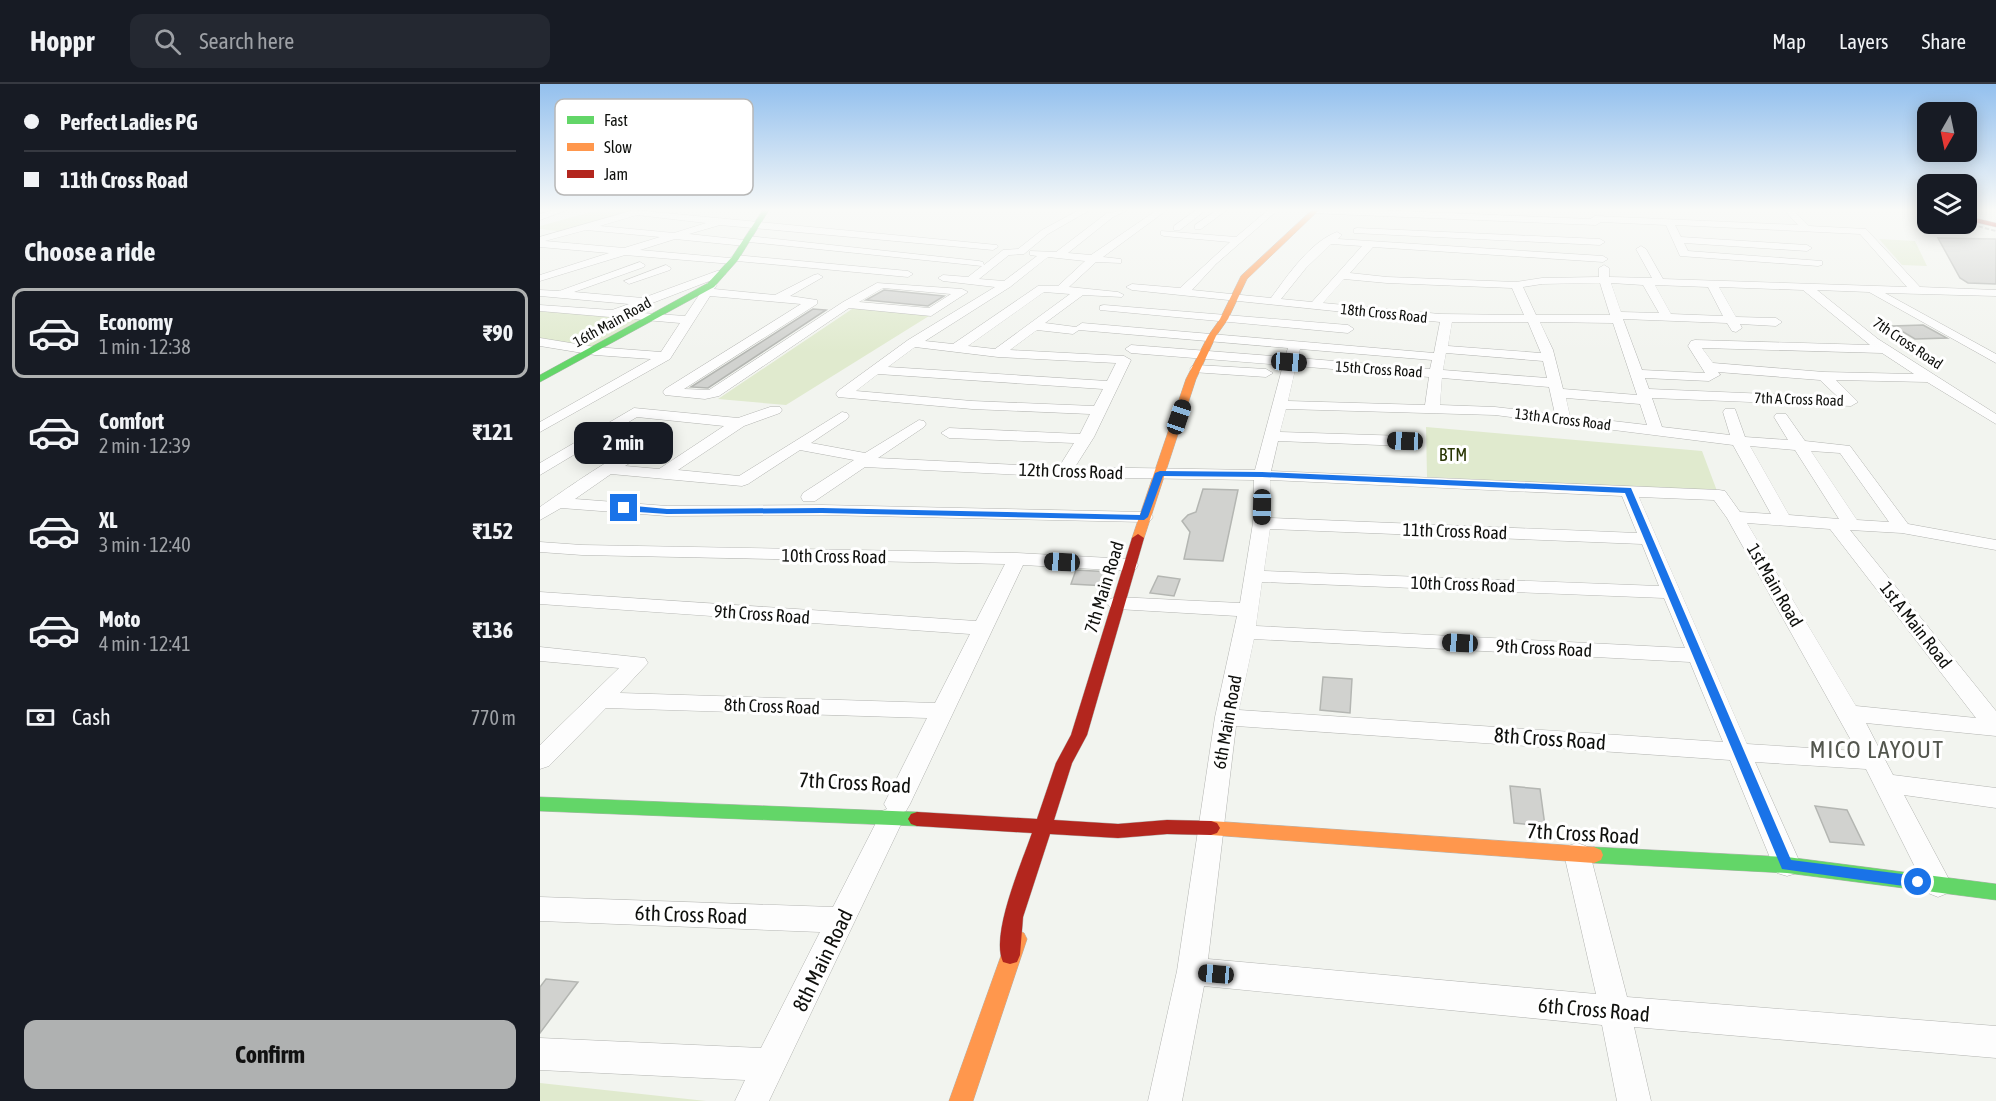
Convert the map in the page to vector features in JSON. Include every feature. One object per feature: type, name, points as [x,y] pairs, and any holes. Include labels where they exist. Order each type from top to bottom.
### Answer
[{"type":"street","points":[[540,278],[604,257]]},
{"type":"street","name":"16th Main Road","points":[[540,379],[709,288],[733,257]]},
{"type":"street","points":[[792,257],[923,276]]},
{"type":"street","points":[[867,257],[979,264]]},
{"type":"street","points":[[970,281],[1000,257]]},
{"type":"street","points":[[1047,257],[912,343],[843,393],[972,405],[1097,410]]},
{"type":"street","points":[[1080,257],[1118,261]]},
{"type":"street","points":[[1155,313],[1218,257]]},
{"type":"street","name":"7th Main Road","points":[[1010,955],[1013,917],[1064,763],[1079,735],[1144,517],[1197,369],[1212,336],[1224,319],[1244,278],[1266,257]]},
{"type":"street","points":[[1273,302],[1312,257]]},
{"type":"street","points":[[1314,306],[1357,257]]},
{"type":"street","points":[[1563,257],[1602,260]]},
{"type":"street","points":[[1578,257],[1602,260]]},
{"type":"street","points":[[1581,257],[1602,260],[1653,282],[1806,287],[1827,275]]},
{"type":"street","points":[[1644,257],[1667,317]]},
{"type":"street","points":[[1708,257],[1827,275],[1871,290],[1996,359]]},
{"type":"street","points":[[1815,257],[1827,275]]},
{"type":"street","points":[[1887,257],[1917,291]]},
{"type":"street","points":[[1060,290],[1093,259]]},
{"type":"street","points":[[540,266],[560,260],[593,261],[640,265],[670,271]]},
{"type":"street","points":[[1527,266],[1602,260]]},
{"type":"street","points":[[1340,275],[1395,280],[1516,285],[1542,281],[1602,260]]},
{"type":"street","points":[[1602,260],[1617,317],[1656,430]]},
{"type":"street","points":[[540,288],[615,263]]},
{"type":"street","points":[[557,295],[640,265]]},
{"type":"street","points":[[1670,267],[1677,282]]},
{"type":"street","points":[[692,270],[721,273]]},
{"type":"street","points":[[586,297],[670,271]]},
{"type":"street","points":[[616,299],[670,271]]},
{"type":"street","points":[[612,314],[721,273]]},
{"type":"street","points":[[778,298],[818,277]]},
{"type":"street","points":[[934,277],[1006,285]]},
{"type":"street","points":[[1101,293],[1117,280]]},
{"type":"street","points":[[1374,312],[1395,280]]},
{"type":"street","points":[[1711,283],[1744,345]]},
{"type":"street","points":[[540,428],[665,356],[709,288],[813,302],[670,392],[712,394],[847,304],[884,284],[962,292],[931,312],[847,304]]},
{"type":"street","points":[[1516,285],[1534,319],[1548,357],[1564,420]]},
{"type":"street","name":"18th Cross Road","points":[[1132,286],[1176,293],[1463,318],[1485,323],[1617,317],[1776,322]]},
{"type":"street","name":"7th Cross Road","points":[[1806,287],[1885,349],[1996,420]]},
{"type":"street","points":[[956,348],[1042,288],[1118,295]]},
{"type":"street","points":[[1871,290],[1969,292],[1995,302]]},
{"type":"street","points":[[998,353],[1081,291]]},
{"type":"street","points":[[540,293],[645,301]]},
{"type":"street","points":[[1702,302],[1723,303]]},
{"type":"street","points":[[1461,305],[1463,318]]},
{"type":"street","points":[[540,308],[688,320]]},
{"type":"street","points":[[1104,308],[1348,329]]},
{"type":"street","points":[[1056,310],[1079,313]]},
{"type":"street","points":[[1432,410],[1435,379],[1448,318]]},
{"type":"street","points":[[1034,327],[1212,336],[1290,360]]},
{"type":"street","points":[[540,342],[595,351],[665,356]]},
{"type":"street","points":[[912,343],[998,353],[1203,355],[1290,360]]},
{"type":"street","points":[[1636,374],[1713,375],[1694,346],[1695,344],[1885,349]]},
{"type":"street","points":[[1792,346],[1824,376]]},
{"type":"street","points":[[1197,369],[1290,360],[1441,353],[1548,357]]},
{"type":"street","points":[[1064,472],[1084,439],[1128,354]]},
{"type":"street","name":"15th Cross Road","points":[[1290,360],[1435,379],[1494,394],[1556,388],[1644,397]]},
{"type":"street","name":"6th Main Road","points":[[1165,1101],[1192,972],[1226,717],[1246,621],[1262,523],[1262,475],[1290,360]]},
{"type":"street","points":[[1709,367],[1824,376]]},
{"type":"street","points":[[875,370],[1111,386]]},
{"type":"street","name":"7th A Cross Road","points":[[1824,376],[1930,378]]},
{"type":"street","name":"7th A Cross Road","points":[[1644,397],[1851,402],[1824,376]]},
{"type":"street","name":"13th A Cross Road","points":[[1280,405],[1432,410],[1494,394],[1564,420],[1739,441],[1845,449],[1902,528]]},
{"type":"street","points":[[662,474],[739,423],[775,410]]},
{"type":"street","points":[[540,470],[634,412],[739,423]]},
{"type":"street","points":[[1730,412],[1739,441],[1782,519]]},
{"type":"street","points":[[608,470],[742,481],[842,416]]},
{"type":"street","name":"1st A Main Road","points":[[1781,417],[1843,524],[1996,728]]},
{"type":"street","points":[[809,497],[919,424]]},
{"type":"street","points":[[950,433],[1084,439]]},
{"type":"street","points":[[1272,436],[1405,441]]},
{"type":"street","points":[[540,515],[652,444]]},
{"type":"street","name":"12th Cross Road","points":[[796,446],[865,460],[1064,472],[1262,475],[1719,495],[1735,517]]},
{"type":"street","points":[[1628,490],[1787,865]]},
{"type":"street","points":[[558,503],[667,511],[822,510],[1144,517]]},
{"type":"street","name":"1st Main Road","points":[[1735,517],[1902,528],[1996,545]]},
{"type":"street","name":"1st Main Road","points":[[1735,517],[1849,712],[1938,885]]},
{"type":"street","name":"11th Cross Road","points":[[1262,523],[1649,539]]},
{"type":"street","name":"10th Cross Road","points":[[540,547],[1129,565]]},
{"type":"street","name":"8th Main Road","points":[[752,1101],[1017,560]]},
{"type":"street","name":"10th Cross Road","points":[[1253,576],[1673,592]]},
{"type":"street","name":"9th Cross Road","points":[[540,598],[984,628]]},
{"type":"street","name":"9th Cross Road","points":[[1117,603],[1246,621],[1700,656]]},
{"type":"street","points":[[540,654],[637,663],[540,760]]},
{"type":"street","name":"8th Cross Road","points":[[600,700],[943,711]]},
{"type":"street","name":"1st A Main Road","points":[[1849,712],[1996,728]]},
{"type":"street","name":"8th Cross Road","points":[[1226,717],[1874,761]]},
{"type":"street","name":"7th Main Road","points":[[1072,785],[1078,765],[1079,735]]},
{"type":"street","points":[[1886,783],[1996,798]]},
{"type":"street","points":[[540,793],[758,799]]},
{"type":"street","name":"7th Cross Road","points":[[800,800],[894,811]]},
{"type":"street","name":"7th Cross Road","points":[[540,804],[894,811],[1045,820],[1058,827],[1122,819],[1167,827],[1211,828],[1577,854],[1787,865],[1996,892]]},
{"type":"street","points":[[1577,854],[1634,1101]]},
{"type":"street","name":"7th Main Road","points":[[961,1101],[1010,955],[1035,896]]},
{"type":"street","name":"6th Cross Road","points":[[540,909],[842,920]]},
{"type":"street","name":"6th Cross Road","points":[[1192,972],[1615,1011],[1996,1042]]},
{"type":"street","points":[[540,1054],[770,1065]]},
{"type":"green space","points":[[1895,257],[1923,257],[1927,266],[1902,265]]},
{"type":"green space","points":[[855,307],[929,316],[786,405],[718,399]]},
{"type":"green space","points":[[540,310],[649,319],[595,349],[540,341]]},
{"type":"green space","name":"BTM","points":[[1426,427],[1702,451],[1717,491],[1427,477]]},
{"type":"green space","points":[[540,1083],[706,1101],[540,1101]]},
{"type":"building","points":[[1949,257],[1996,257],[1996,284],[1968,283],[1960,278]]},
{"type":"building","points":[[884,290],[944,296],[928,306],[866,300]]},
{"type":"building","points":[[813,309],[826,310],[708,388],[691,387]]},
{"type":"building","points":[[1923,325],[1947,338],[1915,339],[1893,326]]},
{"type":"building","points":[[1203,489],[1238,490],[1223,561],[1184,559],[1190,532],[1182,521],[1188,515],[1196,512]]},
{"type":"building","points":[[1076,570],[1111,572],[1107,586],[1071,584]]},
{"type":"building","points":[[1158,576],[1180,579],[1174,596],[1150,593]]},
{"type":"building","points":[[1323,677],[1352,679],[1350,713],[1320,710]]},
{"type":"building","points":[[1510,786],[1540,789],[1545,826],[1514,823]]},
{"type":"building","points":[[1815,806],[1847,810],[1864,845],[1830,842]]},
{"type":"building","points":[[546,979],[578,982],[540,1033],[540,987]]},
{"type":"traffic: fast","points":[[540,379],[711,285],[735,257]]},
{"type":"traffic: fast","points":[[540,804],[917,819]]},
{"type":"traffic: fast","points":[[1594,855],[1787,865],[1996,892]]},
{"type":"traffic: slow","points":[[1138,538],[1191,379],[1244,278],[1266,257]]},
{"type":"traffic: slow","points":[[1211,828],[1594,855]]},
{"type":"traffic: slow","points":[[961,1101],[1017,939]]},
{"type":"traffic: jam","points":[[1010,955],[1013,917],[1064,763],[1079,735],[1138,538]]},
{"type":"traffic: jam","points":[[917,819],[1118,831],[1167,827],[1211,828]]},
{"type":"district","name":"MICO LAYOUT","points":[[1877,749]]},
{"type":"route","points":[[624,508],[667,511],[822,510],[1144,517],[1160,473],[1628,490],[1787,865],[1918,882]]}]
